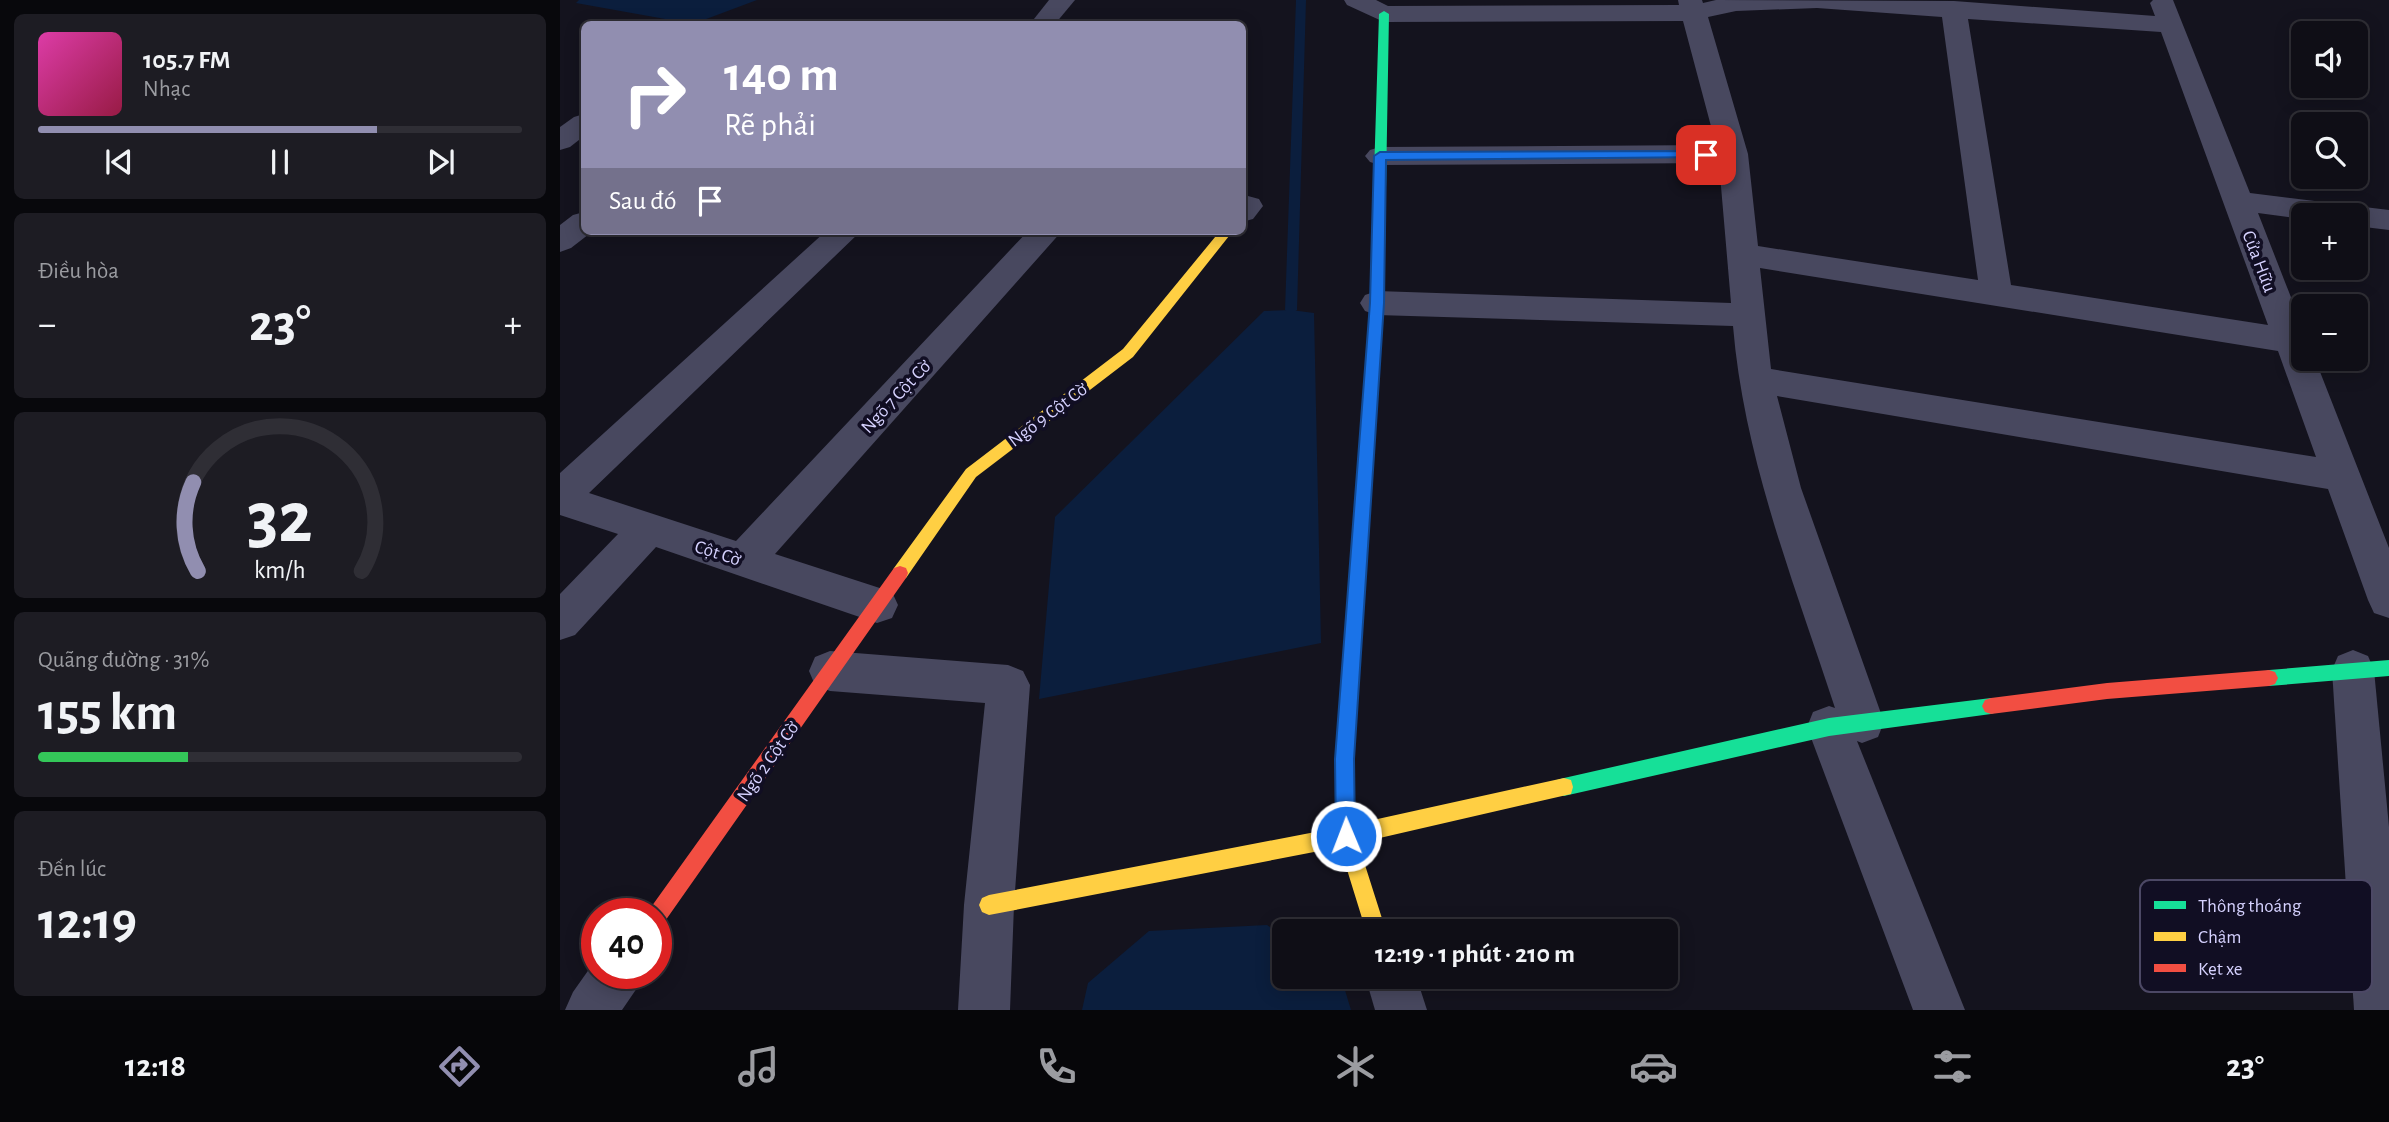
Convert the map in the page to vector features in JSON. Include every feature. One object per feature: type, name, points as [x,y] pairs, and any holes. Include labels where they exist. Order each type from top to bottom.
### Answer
[{"type":"street","points":[[1045,21],[1063,0]]},
{"type":"street","points":[[1356,0],[1384,14],[1691,7],[1817,1],[1954,9],[2166,13]]},
{"type":"street","points":[[1691,7],[1733,155],[1755,379],[1846,725],[1938,1010]]},
{"type":"street","points":[[1954,9],[1996,294]]},
{"type":"street","name":"Cửa Hữu","points":[[2166,13],[2291,341]]},
{"type":"street","points":[[1372,919],[1346,836],[1345,759],[1377,303],[1384,14]]},
{"type":"street","points":[[560,141],[581,125]]},
{"type":"street","points":[[1380,156],[1733,155]]},
{"type":"street","points":[[2238,201],[2291,208]]},
{"type":"street","points":[[2368,218],[2389,220]]},
{"type":"street","points":[[560,241],[581,224]]},
{"type":"street","points":[[560,498],[841,235]]},
{"type":"street","name":"Ngõ 7 Cột Cờ","points":[[743,561],[1042,235]]},
{"type":"street","name":"Ngõ 9 Cột Cờ","points":[[877,605],[971,473],[1128,353],[1224,235]]},
{"type":"street","points":[[1741,254],[2291,341]]},
{"type":"street","points":[[1377,303],[1747,315]]},
{"type":"street","name":"Cửa Hữu","points":[[2302,371],[2389,600]]},
{"type":"street","points":[[1755,379],[2342,476]]},
{"type":"street","name":"Cột Cờ","points":[[560,498],[877,605]]},
{"type":"street","points":[[560,622],[648,529]]},
{"type":"street","name":"Ngõ 2 Cột Cờ","points":[[669,898],[877,605]]},
{"type":"street","points":[[989,905],[1346,836],[1846,725],[2108,691],[2371,669],[2380,1010]]},
{"type":"street","points":[[830,671],[1008,685],[989,905],[984,1010]]},
{"type":"street","points":[[591,1010],[606,989]]},
{"type":"street","points":[[1394,989],[1401,1010]]},
{"type":"water","points":[[579,0],[757,0],[701,21],[676,21],[576,3]]},
{"type":"water","points":[[1264,311],[1314,313],[1321,643],[1039,699],[1055,517]]},
{"type":"water","points":[[1267,925],[1272,929],[1272,989],[1345,989],[1351,1010],[1082,1010],[1088,983],[1149,931]]},
{"type":"waterway","points":[[1291,310],[1301,0]]},
{"type":"traffic: fast","points":[[1372,374],[1377,303],[1384,14]]},
{"type":"traffic: fast","points":[[2269,678],[2389,668]]},
{"type":"traffic: fast","points":[[1564,787],[1829,727],[1991,706]]},
{"type":"traffic: slow","points":[[900,573],[971,473],[1128,353],[1224,235]]},
{"type":"traffic: slow","points":[[1372,374],[1345,759],[1346,836],[1372,919]]},
{"type":"traffic: slow","points":[[989,905],[1346,836],[1564,787]]},
{"type":"traffic: jam","points":[[669,898],[900,573]]},
{"type":"traffic: jam","points":[[1991,706],[2107,691],[2269,678]]},
{"type":"route","points":[[1346,836],[1345,759],[1377,303],[1380,156],[1706,155]]}]
